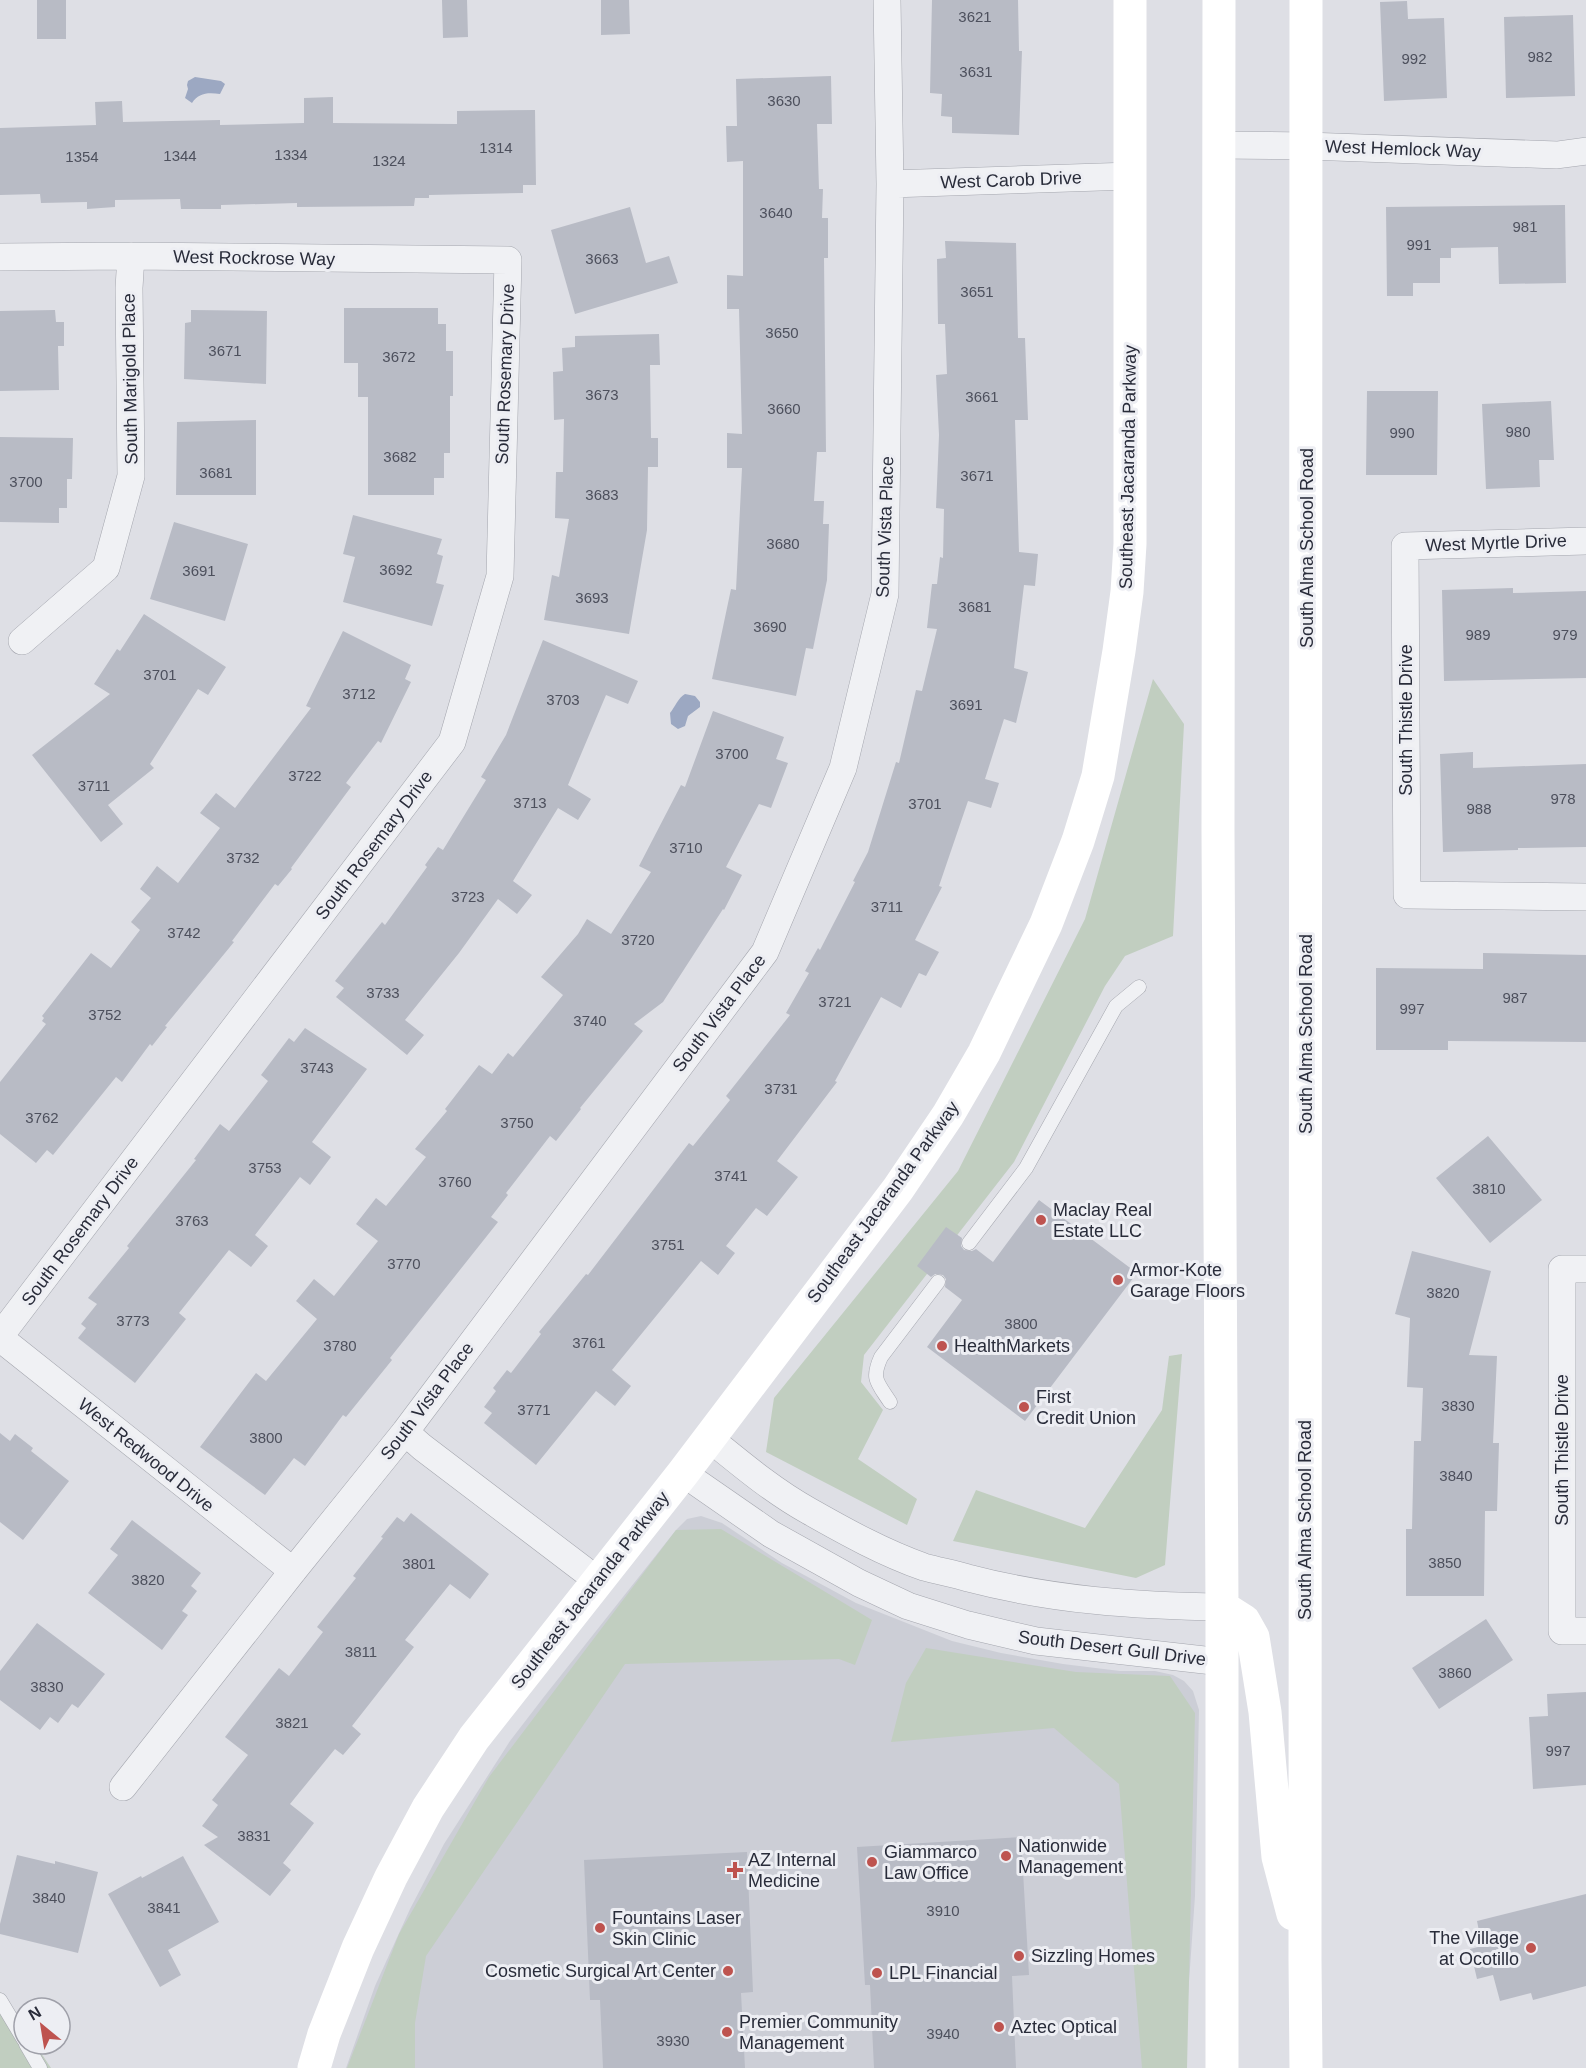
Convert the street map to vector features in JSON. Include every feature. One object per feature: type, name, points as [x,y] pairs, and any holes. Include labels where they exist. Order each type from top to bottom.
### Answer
[{"type":"main road","name":"Southeast Jacaranda Parkway","points":[[314,2068],[324,2034],[358,1948],[391,1877],[428,1809],[474,1738],[683,1473],[897,1189],[948,1115],[984,1053],[1046,924],[1078,841],[1098,776],[1127,592],[1130,544],[1130,0]]},
{"type":"main road","points":[[1219,0],[1218,843],[1222,1606],[1221,2068]]},
{"type":"main road","name":"South Alma School Road","points":[[1306,0],[1306,2068]]},
{"type":"main road","points":[[1222,1606],[1244,1621],[1253,1637],[1265,1712],[1278,1857],[1305,1959]]},
{"type":"street","name":"South Vista Place","points":[[123,1786],[405,1432],[765,952],[843,768],[885,594],[890,184],[887,0]]},
{"type":"street","name":"West Hemlock Way","points":[[1219,145],[1557,155],[1586,151]]},
{"type":"street","name":"West Carob Drive","points":[[890,184],[1131,176]]},
{"type":"street","name":"South Marigold Place","points":[[22,641],[106,568],[131,476],[129,288],[131,256]]},
{"type":"street","name":"West Rockrose Way","points":[[0,257],[508,260]]},
{"type":"street","name":"South Rosemary Drive","points":[[0,1337],[452,742],[500,576],[508,260]]},
{"type":"street","name":"West Myrtle Drive","points":[[1405,546],[1586,541]]},
{"type":"street","name":"South Thistle Drive","points":[[1405,546],[1407,895],[1586,897]]},
{"type":"street","name":"South Thistle Drive","points":[[1574,1269],[1574,1631]]},
{"type":"street","name":"West Redwood Drive","points":[[0,1337],[293,1571]]},
{"type":"street","points":[[405,1432],[597,1580]]},
{"type":"street","points":[[709,1438],[761,1480],[807,1511],[877,1547],[925,1567],[1004,1587],[1073,1599],[1143,1605],[1222,1606]]},
{"type":"street","name":"South Desert Gull Drive","points":[[683,1473],[779,1539],[859,1583],[908,1606],[968,1625],[1036,1641],[1222,1662]]},
{"type":"lane","points":[[969,1243],[1026,1168],[1116,1006],[1139,987]]},
{"type":"lane","points":[[890,1402],[878,1384],[875,1371],[881,1357],[938,1282]]},
{"type":"lane","points":[[0,2000],[12,2020]]},
{"type":"shaded area","points":[[701,1516],[722,1523],[782,1563],[856,1603],[952,1641],[1001,1653],[1063,1664],[1120,1671],[1155,1671],[1173,1675],[1184,1681],[1193,1691],[1199,1710],[1195,1896],[1183,2068],[346,2068],[375,1986],[410,1909],[444,1844],[510,1741],[676,1530],[687,1519]]},
{"type":"green space","points":[[1153,679],[1184,724],[1173,936],[1125,956],[1105,986],[1014,1162],[864,1355],[861,1382],[883,1410],[858,1459],[917,1499],[907,1525],[766,1452],[774,1398],[958,1171],[1085,919]]},
{"type":"green space","points":[[1182,1354],[1165,1565],[1136,1578],[953,1541],[976,1490],[1085,1528],[1162,1410],[1169,1356]]},
{"type":"green space","points":[[721,1529],[872,1620],[855,1665],[839,1659],[625,1664],[426,1956],[415,2023],[415,2068],[347,2068],[399,1934],[489,1777],[676,1530]]},
{"type":"green space","points":[[926,1648],[1076,1672],[1170,1676],[1195,1713],[1187,2068],[1142,2068],[1119,1784],[1054,1728],[891,1742],[906,1683]]},
{"type":"green space","points":[[0,1992],[12,2010],[12,2056],[43,2056],[51,2068],[0,2068]]},
{"type":"water","points":[[195,77],[221,81],[225,84],[220,94],[204,94],[192,103],[185,98],[188,81]]},
{"type":"water","points":[[685,694],[695,696],[700,702],[700,707],[688,716],[685,726],[678,729],[671,724],[670,713]]},
{"type":"building","points":[[37,0],[66,0],[66,39],[37,39]]},
{"type":"building","points":[[442,0],[467,0],[468,37],[443,38]]},
{"type":"building","points":[[601,0],[629,0],[630,34],[601,35]]},
{"type":"building","points":[[932,0],[1018,0],[1019,51],[1022,51],[1019,135],[952,133],[952,117],[941,116],[942,94],[930,93]]},
{"type":"building","points":[[1407,1],[1408,19],[1444,18],[1447,98],[1384,101],[1380,2]]},
{"type":"building","points":[[1573,15],[1575,96],[1506,98],[1504,17]]},
{"type":"building","points":[[831,76],[832,124],[817,124],[819,189],[823,189],[822,218],[828,218],[828,258],[824,258],[826,452],[817,452],[814,501],[824,501],[823,524],[829,524],[827,580],[813,649],[806,648],[796,696],[712,679],[731,589],[736,590],[742,468],[727,468],[727,433],[742,434],[739,309],[727,309],[727,275],[743,276],[743,161],[727,162],[726,126],[737,126],[736,79]]},
{"type":"building","points":[[333,97],[333,123],[457,124],[457,111],[535,110],[536,185],[523,185],[523,193],[429,195],[429,198],[415,198],[414,206],[297,207],[297,203],[221,205],[221,209],[181,209],[180,199],[115,200],[115,207],[87,209],[87,202],[41,203],[40,194],[0,195],[0,128],[96,125],[95,102],[122,101],[123,122],[220,120],[220,125],[304,123],[304,98]]},
{"type":"building","points":[[1565,205],[1566,283],[1499,284],[1498,247],[1451,248],[1451,258],[1440,258],[1440,283],[1413,283],[1413,296],[1387,296],[1386,207]]},
{"type":"building","points":[[630,207],[646,263],[669,256],[678,283],[575,314],[551,230]]},
{"type":"building","points":[[945,241],[1016,243],[1018,338],[1025,338],[1028,420],[1015,420],[1019,552],[1038,554],[1035,586],[1024,585],[1014,668],[1028,672],[1016,723],[1004,719],[985,779],[999,783],[991,808],[968,801],[939,886],[942,887],[915,940],[939,952],[926,976],[919,973],[901,1008],[881,997],[835,1081],[837,1082],[777,1161],[798,1177],[767,1216],[756,1208],[726,1246],[735,1253],[718,1275],[701,1261],[612,1370],[631,1386],[615,1406],[596,1391],[536,1465],[484,1423],[492,1413],[484,1407],[496,1391],[493,1388],[507,1370],[511,1373],[541,1334],[539,1332],[586,1274],[588,1275],[689,1143],[693,1146],[730,1100],[726,1096],[790,1015],[786,1013],[809,973],[805,971],[818,948],[820,950],[868,852],[896,762],[899,763],[916,690],[922,691],[937,629],[927,628],[932,584],[937,584],[940,557],[943,558],[944,509],[936,508],[939,435],[936,375],[947,374],[945,324],[938,324],[937,259],[946,258]]},
{"type":"building","points":[[344,308],[438,308],[438,324],[446,324],[446,351],[453,351],[450,453],[444,453],[444,478],[434,478],[434,495],[368,495],[368,397],[358,397],[358,363],[344,363]]},
{"type":"building","points":[[55,310],[56,322],[64,322],[64,346],[58,346],[59,390],[0,391],[0,311]]},
{"type":"building","points":[[191,310],[267,311],[266,384],[184,379],[185,323],[191,322]]},
{"type":"building","points":[[659,334],[660,365],[650,365],[651,438],[658,438],[658,467],[648,467],[647,530],[629,634],[544,620],[552,575],[559,577],[569,519],[555,518],[556,472],[563,472],[564,419],[554,420],[553,372],[563,371],[562,348],[575,347],[575,336]]},
{"type":"building","points":[[1367,391],[1438,391],[1437,475],[1366,475]]},
{"type":"building","points":[[1551,401],[1554,460],[1539,460],[1540,487],[1486,489],[1482,404]]},
{"type":"building","points":[[256,420],[256,495],[176,495],[177,422]]},
{"type":"building","points":[[0,437],[73,438],[72,479],[67,479],[67,508],[59,508],[59,523],[0,522]]},
{"type":"building","points":[[353,515],[442,539],[437,554],[443,556],[436,583],[444,585],[432,626],[343,602],[355,557],[343,554]]},
{"type":"building","points":[[174,522],[248,544],[225,621],[150,599]]},
{"type":"building","points":[[1513,588],[1513,593],[1586,591],[1586,678],[1444,681],[1442,590]]},
{"type":"building","points":[[144,614],[226,667],[208,695],[198,689],[150,764],[154,768],[108,805],[123,824],[101,842],[32,755],[110,694],[94,684],[117,649],[120,651]]},
{"type":"building","points":[[343,631],[411,665],[405,679],[411,682],[381,743],[378,741],[346,783],[351,787],[292,869],[278,886],[275,884],[232,941],[234,942],[165,1026],[167,1027],[152,1046],[150,1044],[122,1082],[116,1077],[53,1155],[47,1150],[36,1163],[0,1134],[0,1082],[46,1024],[42,1021],[44,1018],[42,1016],[91,953],[111,968],[140,930],[131,922],[151,898],[140,889],[157,866],[178,883],[220,828],[200,813],[216,793],[235,808],[311,708],[306,706]]},
{"type":"building","points":[[543,640],[638,681],[628,704],[606,695],[568,785],[591,799],[578,820],[558,808],[513,881],[532,895],[517,914],[498,899],[459,953],[405,1020],[424,1035],[407,1055],[336,997],[344,988],[335,981],[382,922],[385,925],[427,867],[425,865],[438,847],[443,850],[486,780],[481,777],[506,735]]},
{"type":"building","points":[[713,711],[784,737],[776,759],[788,763],[771,808],[759,804],[726,867],[742,875],[724,910],[663,1002],[634,1024],[643,1031],[556,1141],[550,1136],[506,1193],[508,1195],[491,1217],[498,1222],[390,1358],[392,1360],[346,1417],[343,1415],[305,1466],[294,1458],[265,1495],[200,1447],[256,1373],[266,1381],[317,1319],[296,1301],[314,1279],[334,1296],[378,1241],[356,1224],[376,1198],[386,1206],[426,1157],[415,1149],[447,1111],[445,1109],[479,1065],[492,1074],[508,1053],[513,1057],[563,995],[541,977],[578,934],[587,919],[611,934],[651,872],[639,866],[681,785],[685,787]]},
{"type":"building","points":[[1473,752],[1473,768],[1586,764],[1586,847],[1443,852],[1440,754]]},
{"type":"building","points":[[1483,953],[1586,955],[1586,1042],[1448,1041],[1448,1050],[1376,1050],[1376,968],[1483,969]]},
{"type":"building","points":[[305,1028],[367,1069],[312,1142],[331,1157],[310,1185],[300,1177],[255,1235],[268,1246],[251,1267],[229,1250],[179,1313],[186,1319],[135,1383],[78,1338],[86,1328],[81,1324],[97,1304],[88,1298],[196,1160],[194,1159],[220,1124],[229,1131],[268,1081],[261,1075],[289,1038],[294,1042]]},
{"type":"building","points":[[1488,1136],[1542,1200],[1490,1243],[1436,1178]]},
{"type":"building","points":[[1039,1200],[1137,1273],[1025,1421],[927,1347],[962,1300],[945,1287],[946,1279],[943,1275],[935,1274],[931,1277],[917,1266],[946,1227],[962,1238],[961,1246],[964,1250],[976,1249],[993,1262]]},
{"type":"building","points":[[1412,1251],[1491,1271],[1469,1355],[1497,1356],[1493,1443],[1499,1443],[1497,1511],[1485,1511],[1484,1596],[1406,1596],[1406,1529],[1412,1529],[1414,1441],[1421,1441],[1423,1388],[1407,1387],[1410,1318],[1395,1314]]},
{"type":"building","points":[[0,1433],[10,1441],[15,1434],[33,1448],[31,1451],[69,1481],[23,1540],[0,1522]]},
{"type":"building","points":[[411,1513],[489,1574],[470,1599],[450,1584],[405,1640],[414,1647],[352,1726],[361,1734],[343,1755],[335,1749],[290,1804],[314,1823],[283,1863],[291,1870],[270,1896],[204,1845],[218,1837],[202,1826],[218,1805],[212,1800],[248,1755],[225,1737],[279,1668],[289,1676],[323,1632],[317,1627],[356,1578],[353,1576],[383,1538],[381,1537],[397,1517],[404,1522]]},
{"type":"building","points":[[132,1520],[201,1573],[191,1586],[197,1591],[182,1611],[188,1615],[162,1650],[88,1593],[118,1555],[110,1549]]},
{"type":"building","points":[[1486,1619],[1513,1660],[1439,1709],[1412,1668]]},
{"type":"building","points":[[37,1623],[105,1674],[78,1708],[72,1704],[58,1723],[50,1717],[40,1730],[0,1700],[0,1671]]},
{"type":"building","points":[[1586,1692],[1586,1785],[1533,1789],[1529,1717],[1548,1716],[1547,1694]]},
{"type":"building","points":[[1021,1837],[1029,1975],[1012,1976],[1016,2068],[874,2068],[870,1985],[865,1985],[857,1847]]},
{"type":"building","points":[[747,1852],[753,1992],[741,1993],[745,2068],[603,2068],[600,2000],[590,2000],[584,1860]]},
{"type":"building","points":[[17,1855],[55,1864],[55,1861],[98,1872],[78,1953],[0,1934],[0,1924]]},
{"type":"building","points":[[183,1856],[219,1922],[168,1950],[181,1975],[160,1987],[108,1894]]},
{"type":"building","name":"The Village at Ocotillo","points":[[1586,1894],[1586,1986],[1533,2000],[1531,1993],[1500,2001],[1493,1975],[1477,1979],[1470,1949],[1482,1946],[1477,1921]]},
{"type":"place","name":"Maclay Real Estate LLC","points":[[1041,1220]]},
{"type":"place","name":"Armor-Kote Garage Floors","points":[[1118,1280]]},
{"type":"place","name":"HealthMarkets","points":[[942,1346]]},
{"type":"place","name":"First Credit Union","points":[[1024,1407]]},
{"type":"place","name":"Nationwide Management","points":[[1006,1856]]},
{"type":"place","name":"Giammarco Law Office","points":[[872,1862]]},
{"type":"place","name":"AZ Internal Medicine","points":[[735,1870]]},
{"type":"place","name":"Fountains Laser Skin Clinic","points":[[600,1928]]},
{"type":"place","name":"The Village at Ocotillo","points":[[1531,1948]]},
{"type":"place","name":"Sizzling Homes","points":[[1019,1956]]},
{"type":"place","name":"Cosmetic Surgical Art Center","points":[[728,1971]]},
{"type":"place","name":"LPL Financial","points":[[877,1973]]},
{"type":"place","name":"Aztec Optical","points":[[999,2027]]},
{"type":"place","name":"Premier Community Management","points":[[727,2032]]}]
